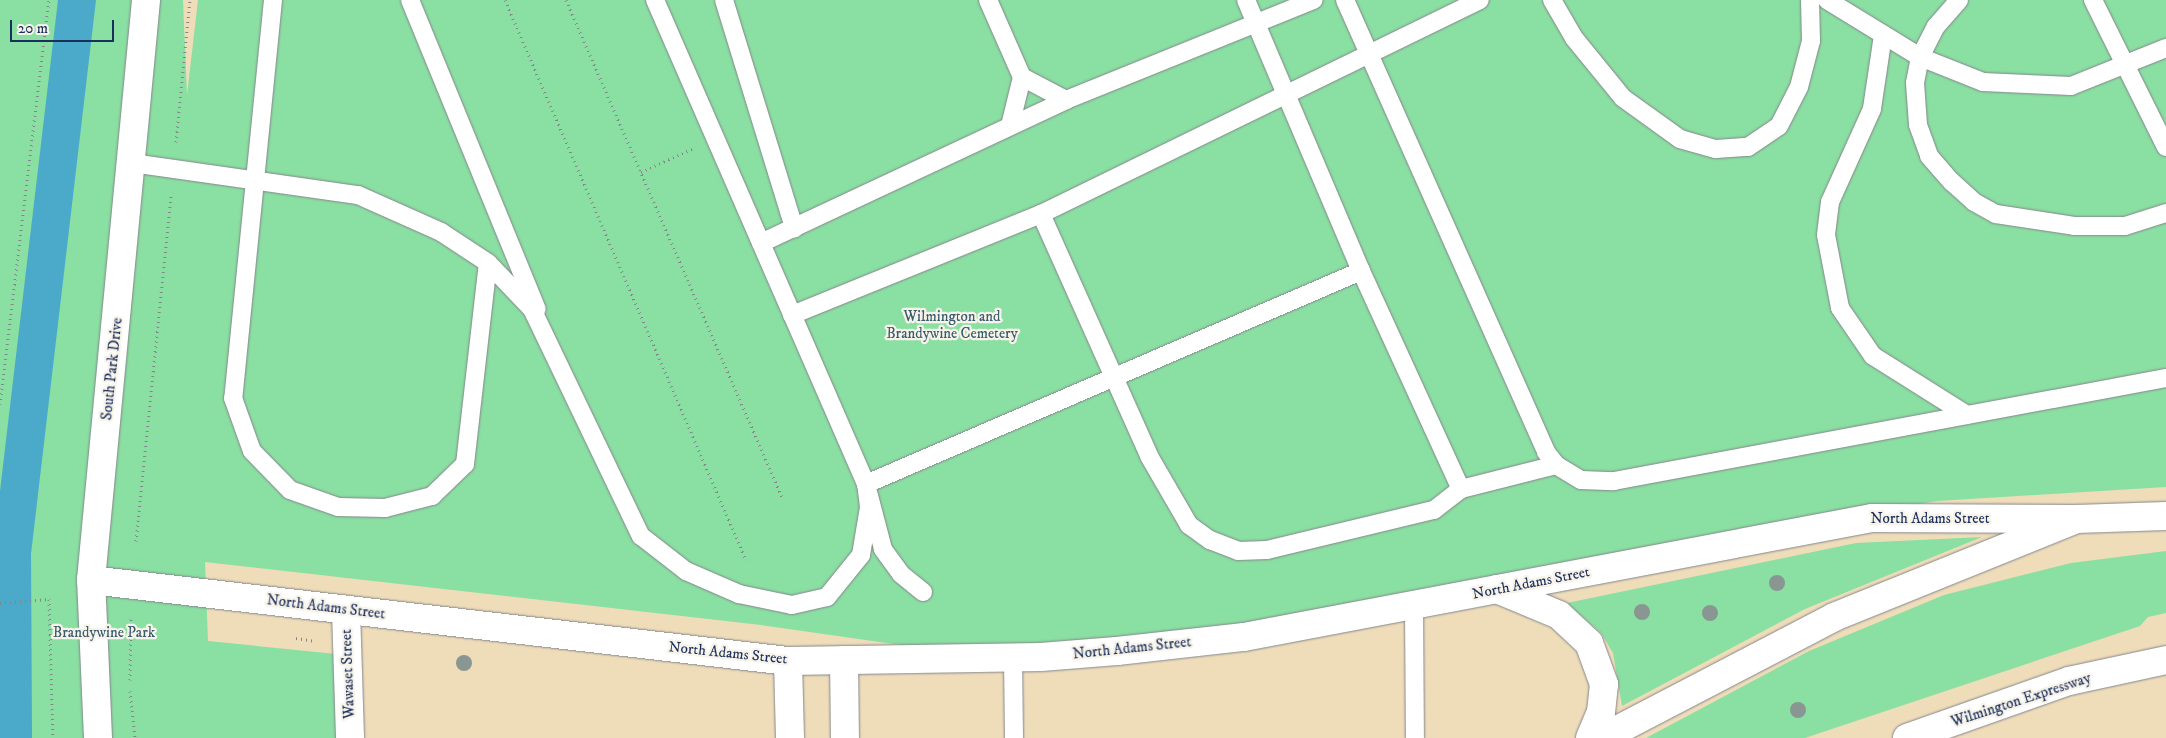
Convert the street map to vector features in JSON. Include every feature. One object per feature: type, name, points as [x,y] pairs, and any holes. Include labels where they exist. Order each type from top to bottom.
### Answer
[{"type":"main road","name":"South Park Drive","points":[[98,738],[91,580],[146,0]]},
{"type":"main road","name":"North Adams Street","points":[[91,580],[788,661],[1013,658],[1244,637],[1872,518],[2076,519],[2166,516]]},
{"type":"main road","points":[[1602,738],[1834,617],[2076,519]]},
{"type":"main road","points":[[1498,590],[1558,615],[1590,643],[1604,684],[1601,712],[1590,738]]},
{"type":"main road","name":"Wawaset Street","points":[[346,610],[350,738]]},
{"type":"main road","points":[[844,660],[845,738]]},
{"type":"main road","name":"Wilmington Expressway","points":[[1907,738],[2069,681],[2166,660]]},
{"type":"main road","points":[[788,661],[790,738]]},
{"type":"lane","points":[[273,0],[257,180],[242,278],[232,398],[252,451],[290,490],[338,507],[385,508],[432,496],[465,464],[488,264]]},
{"type":"lane","points":[[410,0],[555,352],[641,536],[686,571],[739,594],[792,605],[827,597],[861,555],[869,507],[866,484]]},
{"type":"lane","points":[[655,0],[866,484],[883,549],[901,574],[923,592]]},
{"type":"lane","points":[[724,0],[794,228]]},
{"type":"lane","points":[[988,0],[1022,77],[1010,126]]},
{"type":"lane","points":[[1246,0],[1284,95],[1361,271],[1461,489]]},
{"type":"lane","points":[[761,243],[1066,100],[1314,0]]},
{"type":"lane","points":[[1345,0],[1556,465],[1581,480],[1606,482],[2166,378]]},
{"type":"lane","points":[[792,315],[1041,214],[1480,0]]},
{"type":"lane","points":[[1552,0],[1574,38],[1623,98],[1680,139],[1716,149],[1748,147],[1779,126],[1799,87],[1811,41],[1810,0]]},
{"type":"lane","points":[[1828,0],[1920,57],[1983,82],[2050,88],[2071,86],[2166,48]]},
{"type":"lane","points":[[1959,0],[1936,26],[1920,57],[1915,84],[1918,125],[1929,156],[1974,202],[1996,214],[2074,226],[2124,226],[2166,213]]},
{"type":"lane","points":[[2093,0],[2110,39],[2128,63],[2166,147]]},
{"type":"lane","points":[[1883,35],[1872,109],[1830,202],[1826,235],[1840,308],[1873,356],[1967,415]]},
{"type":"lane","points":[[1022,77],[1066,100]]},
{"type":"lane","points":[[132,163],[358,195],[403,212],[488,264],[532,309],[555,352]]},
{"type":"lane","points":[[1041,214],[1116,377],[1148,456],[1180,512],[1210,540],[1238,551],[1267,550],[1434,510],[1461,489],[1556,465]]},
{"type":"lane","points":[[866,484],[1361,271]]},
{"type":"lane","points":[[1414,606],[1415,738]]},
{"type":"lane","points":[[1013,658],[1014,738]]},
{"type":"path","points":[[0,404],[49,0]]},
{"type":"path","points":[[136,541],[190,0]]},
{"type":"path","points":[[505,0],[746,560]]},
{"type":"path","points":[[566,0],[782,497]]},
{"type":"path","points":[[641,172],[715,138]]},
{"type":"path","points":[[0,603],[49,599],[53,738]]},
{"type":"path","points":[[135,738],[130,685],[131,612],[141,614]]},
{"type":"path","points":[[288,637],[317,642],[317,652]]},
{"type":"green space","name":"Wilmington and Brandywine Cemetery","points":[[0,0],[183,0],[187,95],[198,0],[2166,0],[2166,487],[1937,501],[1735,535],[1305,621],[943,651],[761,625],[205,562],[208,641],[346,655],[350,738],[0,738]]},
{"type":"green space","points":[[1982,537],[1805,609],[1622,706],[1613,653],[1601,633],[1567,603],[1856,543]]},
{"type":"green space","points":[[2166,551],[2166,613],[2148,617],[2140,626],[1805,738],[1646,738],[1809,651],[1944,595],[2071,563]]},
{"type":"water","points":[[58,0],[96,0],[31,554],[32,738],[0,738],[0,491]]},
{"type":"park label","name":"Brandywine Park","points":[[104,633]]}]
